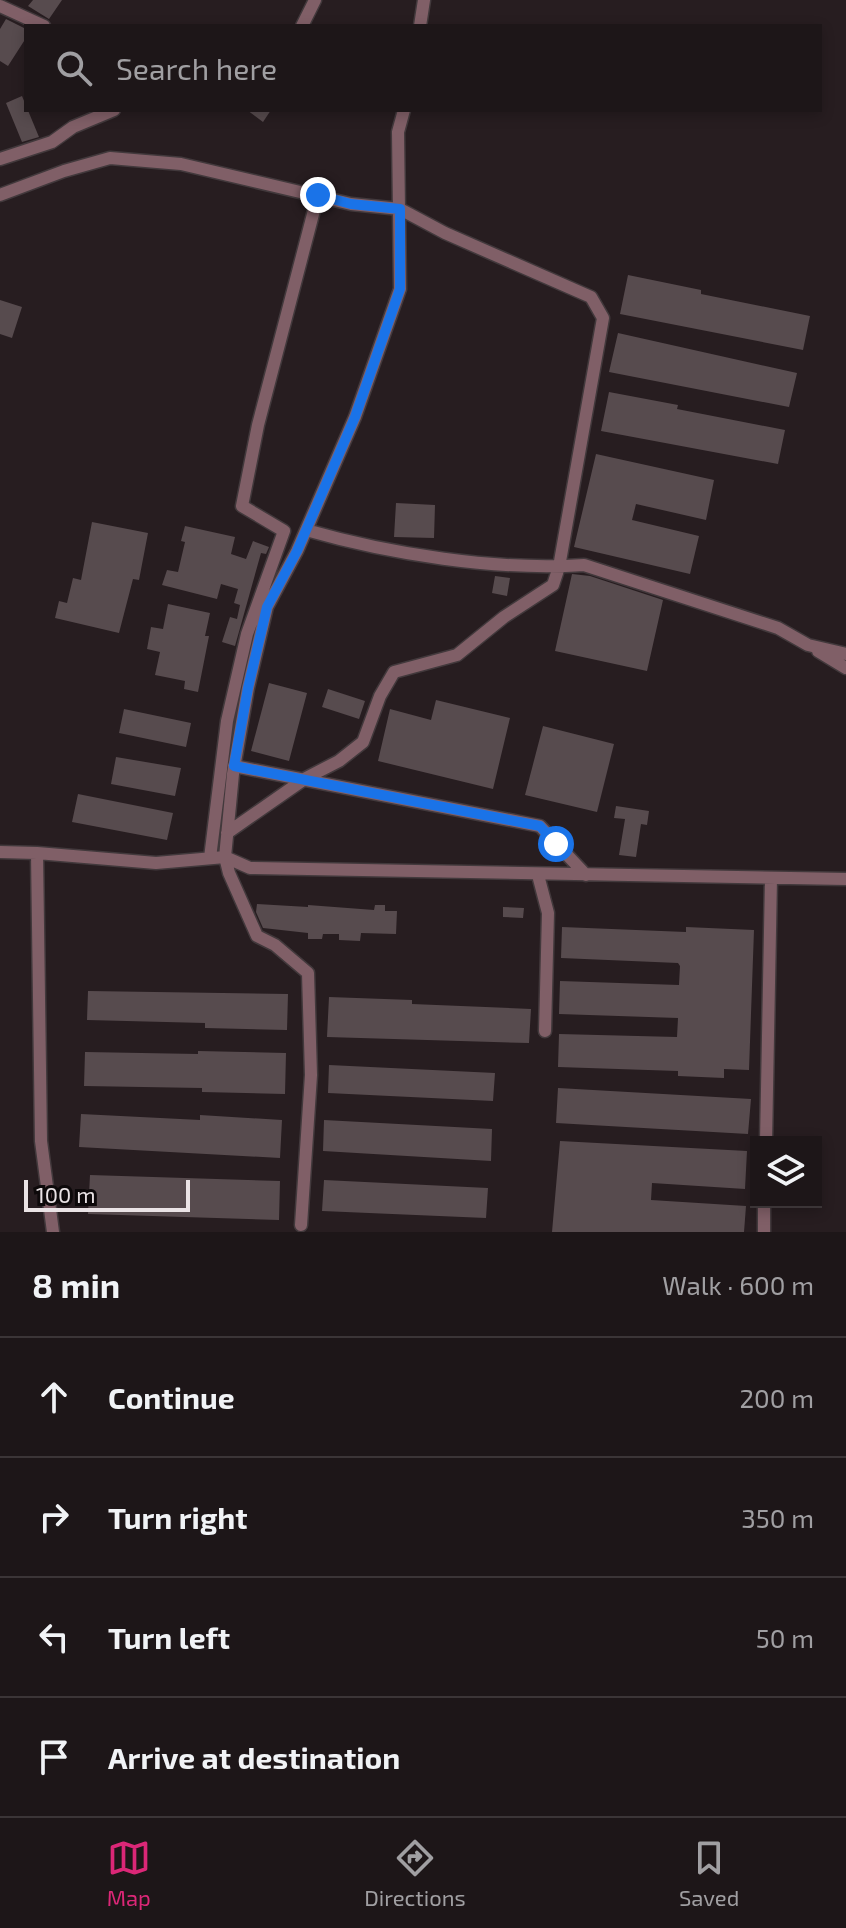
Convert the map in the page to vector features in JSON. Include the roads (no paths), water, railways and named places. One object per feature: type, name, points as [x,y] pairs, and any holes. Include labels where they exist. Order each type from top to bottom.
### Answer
[{"type":"street","points":[[303,24],[315,0]]},
{"type":"street","points":[[420,24],[424,0]]},
{"type":"street","points":[[0,6],[40,24]]},
{"type":"street","points":[[0,159],[52,142],[73,127],[109,112]]},
{"type":"street","points":[[301,1225],[311,1075],[308,973],[275,945],[257,936],[229,873],[225,857],[227,833],[234,766],[267,607],[306,530],[355,417],[400,289],[398,132],[403,112]]},
{"type":"street","points":[[0,195],[110,158],[181,164],[351,204],[400,209],[445,233],[591,297],[603,318],[559,567],[553,585],[504,617],[457,655],[394,672],[380,696],[363,742],[339,761],[306,778],[227,833]]},
{"type":"street","points":[[210,858],[227,721],[247,634],[284,531],[242,506],[258,425],[318,195]]},
{"type":"street","points":[[306,530],[345,541],[477,563],[559,567],[584,565],[778,628],[846,668]]},
{"type":"street","points":[[808,645],[846,654]]},
{"type":"street","points":[[234,766],[540,826],[586,875]]},
{"type":"street","points":[[0,852],[156,863],[225,857],[250,868],[846,879]]},
{"type":"street","points":[[37,853],[41,1141],[53,1232]]},
{"type":"street","points":[[538,875],[548,913],[545,1031]]},
{"type":"street","points":[[766,1136],[771,878]]},
{"type":"street","points":[[764,1208],[764,1232]]}]
